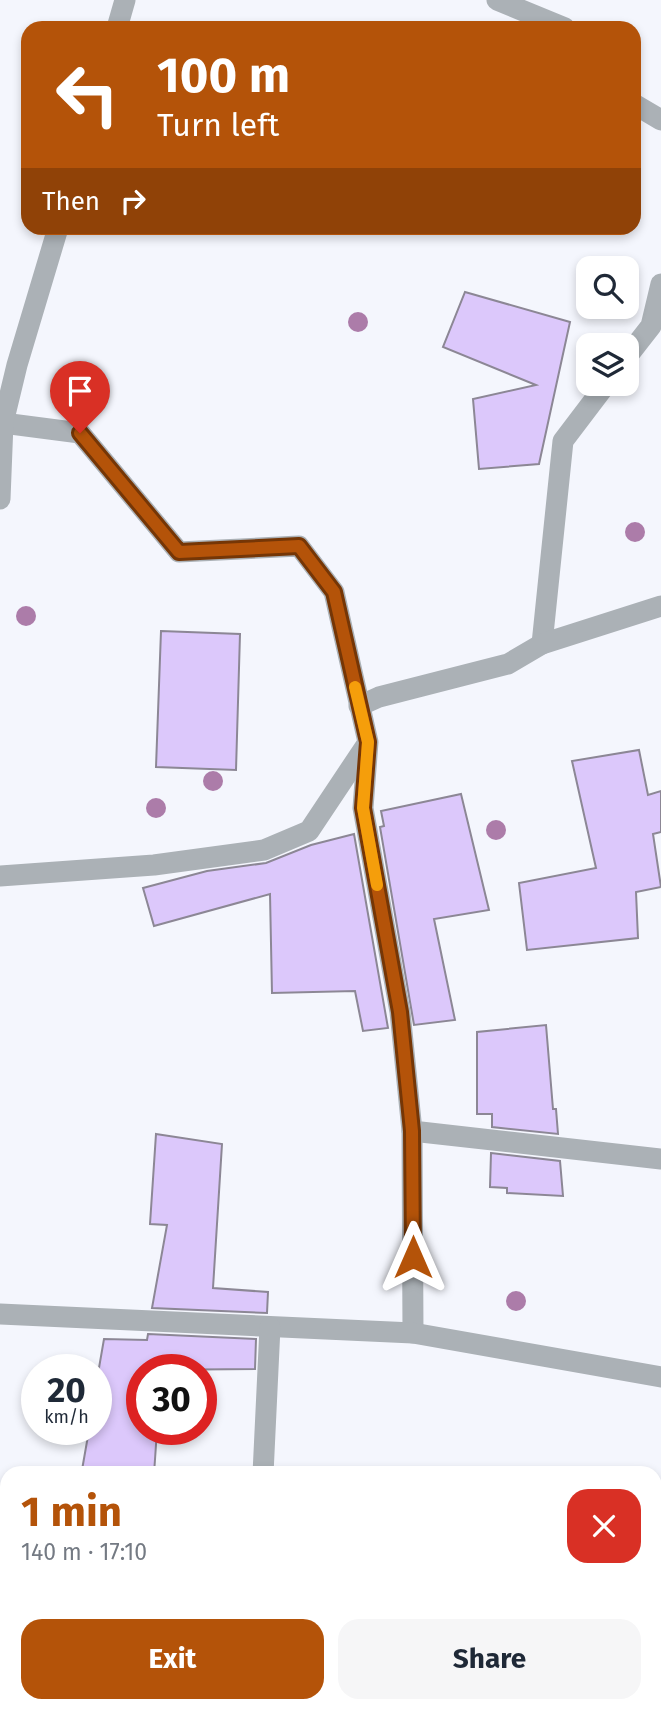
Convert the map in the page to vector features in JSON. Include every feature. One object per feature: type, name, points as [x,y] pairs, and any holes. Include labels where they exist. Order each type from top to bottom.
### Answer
[{"type":"street","points":[[119,21],[125,0]]},
{"type":"street","points":[[497,0],[548,21]]},
{"type":"street","points":[[641,108],[661,120]]},
{"type":"street","points":[[0,499],[8,365],[55,235]]},
{"type":"street","points":[[639,341],[651,326],[661,284]]},
{"type":"street","points":[[542,645],[563,441],[597,396]]},
{"type":"street","points":[[3,424],[80,433],[179,552],[299,546],[334,592],[368,742],[363,808],[400,1012],[412,1131],[413,1333]]},
{"type":"street","points":[[359,706],[379,697],[508,664],[542,645],[661,606]]},
{"type":"street","points":[[0,876],[154,864],[264,850],[309,831],[368,742]]},
{"type":"street","points":[[412,1131],[661,1159]]},
{"type":"street","points":[[0,1314],[413,1333],[661,1377]]},
{"type":"street","points":[[263,1466],[270,1327]]},
{"type":"building","points":[[465,292],[570,322],[539,464],[479,469],[473,399],[536,385],[443,347]]},
{"type":"building","points":[[161,631],[240,634],[236,770],[156,767]]},
{"type":"building","points":[[639,750],[648,795],[661,791],[661,832],[653,834],[661,887],[636,892],[638,938],[527,950],[519,883],[596,868],[572,761]]},
{"type":"building","points":[[461,794],[489,910],[434,919],[455,1020],[414,1025],[380,827],[384,826],[381,811]]},
{"type":"building","points":[[354,834],[388,1028],[363,1031],[355,991],[272,993],[270,894],[154,926],[143,888],[207,871],[266,863],[311,845]]},
{"type":"building","points":[[546,1025],[553,1109],[556,1109],[558,1134],[492,1127],[492,1114],[477,1114],[477,1032]]},
{"type":"building","points":[[156,1134],[222,1144],[213,1288],[268,1292],[267,1313],[152,1308],[167,1225],[150,1224]]},
{"type":"building","points":[[491,1153],[560,1161],[563,1196],[507,1193],[507,1188],[490,1187]]},
{"type":"building","points":[[148,1334],[256,1339],[255,1369],[217,1369],[217,1354],[126,1354],[126,1445],[156,1445],[155,1466],[83,1466],[86,1445],[112,1445],[112,1354],[101,1354],[104,1339],[147,1340]]},
{"type":"slow traffic","points":[[355,687],[368,742],[363,808],[377,885]]},
{"type":"route","points":[[80,433],[179,552],[299,546],[334,592],[368,742],[363,808],[400,1012],[412,1131],[413,1257]]}]
